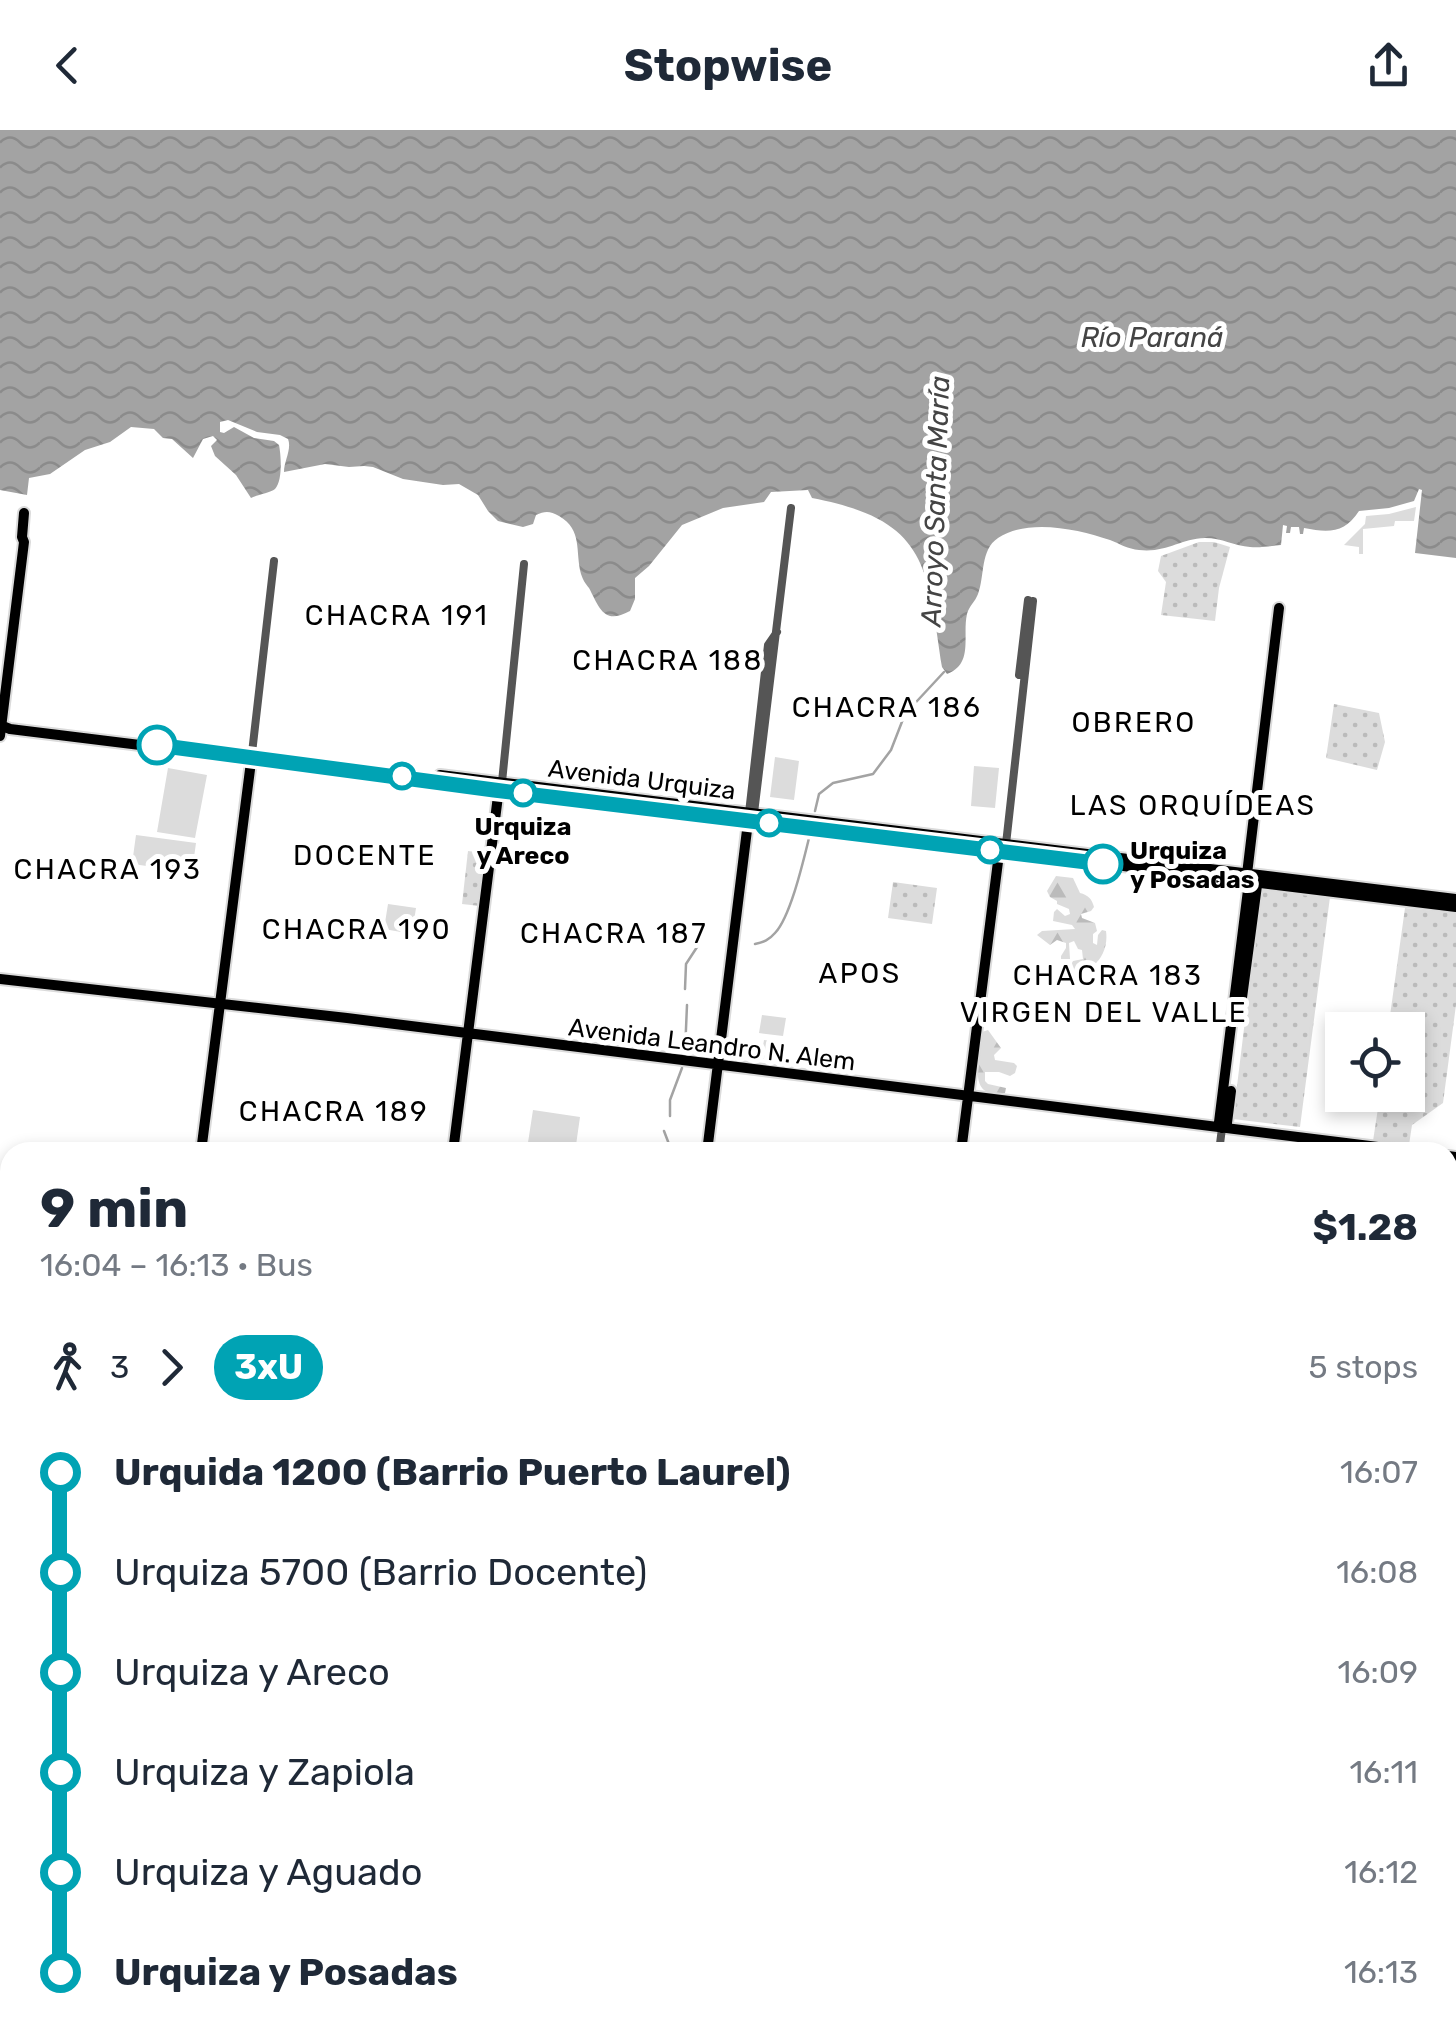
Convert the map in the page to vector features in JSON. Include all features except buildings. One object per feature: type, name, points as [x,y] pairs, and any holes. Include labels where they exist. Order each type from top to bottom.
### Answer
[{"type":"main road","points":[[0,736],[24,542],[24,513]]},
{"type":"main road","points":[[0,676],[18,541],[22,537]]},
{"type":"main road","points":[[1222,1128],[1253,878],[1279,608]]},
{"type":"main road","name":"Avenida Urquiza","points":[[0,725],[1253,878],[1456,899]]},
{"type":"main road","points":[[203,1142],[252,754]]},
{"type":"main road","points":[[457,1142],[502,788]]},
{"type":"main road","points":[[711,1142],[751,817]]},
{"type":"main road","points":[[965,1142],[1003,848]]},
{"type":"main road","name":"Avenida Urquiza","points":[[1253,878],[1456,907]]},
{"type":"main road","name":"Avenida Leandro N. Alem","points":[[0,979],[221,1002],[1336,1142]]},
{"type":"street","points":[[751,817],[791,508]]},
{"type":"street","points":[[252,754],[274,561]]},
{"type":"street","points":[[502,788],[524,564]]},
{"type":"street","points":[[1003,848],[1030,601]]},
{"type":"street","points":[[1220,1142],[1222,1128]]},
{"type":"green space","points":[[1416,507],[1414,521],[1363,529],[1363,554],[1359,554],[1359,547],[1344,545],[1365,524],[1366,516]]},
{"type":"green space","points":[[1199,542],[1230,547],[1215,621],[1161,615],[1166,582],[1158,571],[1161,556]]},
{"type":"green space","points":[[1334,704],[1379,713],[1385,742],[1377,770],[1326,758]]},
{"type":"green space","points":[[775,757],[799,761],[794,800],[770,797]]},
{"type":"green space","points":[[974,766],[999,768],[995,808],[971,806]]},
{"type":"green space","points":[[168,768],[207,775],[195,838],[157,832]]},
{"type":"green space","points":[[136,835],[196,843],[192,872],[132,864]]},
{"type":"green space","points":[[468,851],[486,853],[480,906],[462,904]]},
{"type":"green space","points":[[1056,876],[1073,878],[1080,893],[1092,902],[1091,911],[1081,914],[1095,923],[1093,943],[1097,945],[1098,935],[1106,931],[1099,960],[1092,967],[1083,965],[1075,975],[1067,972],[1073,961],[1083,959],[1082,950],[1074,941],[1069,943],[1070,959],[1061,959],[1066,943],[1057,940],[1050,945],[1037,935],[1042,931],[1075,929],[1053,921],[1057,909],[1065,916],[1070,914],[1047,891]]},
{"type":"green space","points":[[893,882],[937,888],[932,924],[888,918]]},
{"type":"green space","points":[[1261,889],[1330,897],[1300,1127],[1233,1119]]},
{"type":"green space","points":[[388,904],[416,908],[412,934],[384,929]]},
{"type":"green space","points":[[1405,908],[1456,913],[1456,1005],[1443,1103],[1412,1125],[1409,1142],[1373,1141],[1377,1112],[1425,1112],[1425,1012],[1391,1012]]},
{"type":"green space","points":[[762,1015],[786,1018],[783,1036],[759,1033]]},
{"type":"green space","points":[[988,1030],[1001,1048],[994,1055],[995,1060],[1017,1066],[1010,1076],[985,1072],[985,1081],[1006,1088],[1005,1093],[988,1092],[978,1079],[980,1038]]},
{"type":"green space","points":[[764,1040],[787,1043],[785,1061],[761,1058]]},
{"type":"green space","points":[[533,1110],[580,1117],[576,1142],[528,1142]]},
{"type":"water","name":"Río Paraná","points":[[0,130],[1456,130],[1456,558],[1415,553],[1422,490],[1419,489],[1414,501],[1359,511],[1348,524],[1336,530],[1304,528],[1300,534],[1299,527],[1291,527],[1290,533],[1286,533],[1287,526],[1283,525],[1281,545],[1266,547],[1205,538],[1157,550],[1139,550],[1068,529],[1024,528],[998,538],[988,549],[978,594],[967,614],[964,656],[961,664],[947,674],[942,667],[932,601],[915,553],[879,519],[812,498],[808,490],[771,492],[764,502],[723,508],[682,525],[635,578],[635,599],[630,611],[614,616],[604,613],[584,581],[575,534],[556,514],[536,515],[533,524],[523,527],[498,521],[478,495],[459,484],[403,479],[373,467],[325,464],[284,472],[288,439],[228,420],[220,422],[220,432],[234,427],[279,445],[280,474],[275,489],[251,498],[236,475],[215,456],[211,446],[217,440],[213,436],[203,439],[193,458],[154,429],[131,427],[110,442],[85,450],[50,474],[29,478],[27,495],[0,490]]},
{"type":"waterway","name":"Arroyo Santa María","points":[[815,811],[819,794],[833,783],[873,774],[891,750],[905,714],[944,672]]},
{"type":"waterway","name":"Arroyo Santa María","points":[[755,944],[768,939],[781,925],[810,834]]},
{"type":"waterway","name":"Arroyo Santa María","points":[[685,989],[686,964],[701,941]]},
{"type":"waterway","name":"Arroyo Santa María","points":[[685,1052],[687,1005]]},
{"type":"waterway","name":"Arroyo Santa María","points":[[670,1116],[670,1100],[682,1068]]},
{"type":"waterway","name":"Arroyo Santa María","points":[[664,1131],[668,1142]]},
{"type":"bus line","name":"3xU","points":[[157,745],[1103,864]]},
{"type":"place","name":"Urquiza y Areco","points":[[523,793]]},
{"type":"place","name":"Urquiza y Posadas","points":[[1103,864]]},
{"type":"district","name":"CHACRA 191","points":[[397,615]]},
{"type":"district","name":"CHACRA 188","points":[[668,660]]},
{"type":"district","name":"CHACRA 186","points":[[887,707]]},
{"type":"district","name":"OBRERO","points":[[1134,722]]},
{"type":"district","name":"LAS ORQUÍDEAS","points":[[1193,805]]},
{"type":"district","name":"DOCENTE","points":[[365,855]]},
{"type":"district","name":"CHACRA 193","points":[[108,869]]},
{"type":"district","name":"CHACRA 190","points":[[357,929]]},
{"type":"district","name":"CHACRA 187","points":[[614,933]]},
{"type":"district","name":"APOS","points":[[860,973]]},
{"type":"district","name":"CHACRA 183","points":[[1108,975]]},
{"type":"district","name":"VIRGEN DEL VALLE","points":[[1104,1012]]},
{"type":"district","name":"CHACRA 189","points":[[334,1111]]}]
